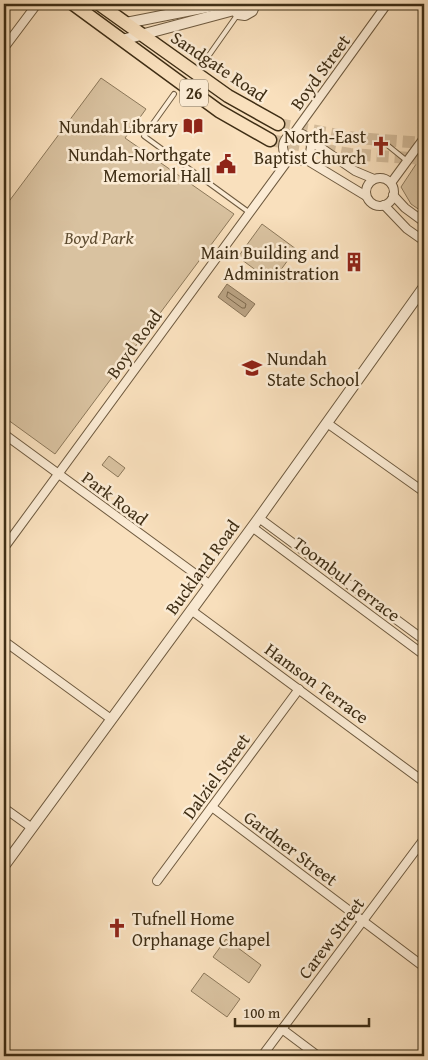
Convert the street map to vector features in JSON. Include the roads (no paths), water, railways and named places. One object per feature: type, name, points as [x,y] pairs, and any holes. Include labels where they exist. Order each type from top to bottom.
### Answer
[{"type":"highway","name":"Sandgate Road","points":[[73,4],[219,111],[270,140]]},
{"type":"highway","name":"Sandgate Road","points":[[99,4],[228,96],[278,124]]},
{"type":"street","points":[[4,48],[37,4]]},
{"type":"street","name":"Sandgate Road","points":[[126,23],[222,4]]},
{"type":"street","points":[[235,9],[249,14],[255,4]]},
{"type":"street","name":"Boyd Street","points":[[294,133],[387,4]]},
{"type":"street","name":"Sandgate Road","points":[[122,40],[235,9]]},
{"type":"street","points":[[294,133],[306,136],[311,144],[310,152],[305,159],[297,161],[289,159],[283,147],[286,138],[294,133]]},
{"type":"street","points":[[424,138],[391,183],[393,195],[405,208],[424,222]]},
{"type":"street","points":[[311,144],[320,147],[355,171],[374,179],[383,178],[391,183]]},
{"type":"street","name":"Boyd Road","points":[[4,548],[289,159]]},
{"type":"street","points":[[305,159],[366,196],[375,206],[384,205],[393,195]]},
{"type":"street","points":[[366,196],[367,186],[374,179]]},
{"type":"street","points":[[384,205],[407,229],[424,241]]},
{"type":"street","name":"Buckland Road","points":[[4,866],[252,527],[424,287]]},
{"type":"street","points":[[327,422],[424,492]]},
{"type":"street","name":"Park Road","points":[[4,434],[209,584]]},
{"type":"street","name":"Toombul Terrace","points":[[258,518],[424,640]]},
{"type":"street","name":"Toombul Terrace","points":[[252,527],[424,655]]},
{"type":"street","name":"Hamson Terrace","points":[[191,610],[424,782]]},
{"type":"street","points":[[4,641],[111,719]]},
{"type":"street","name":"Dalziel Street","points":[[157,881],[299,689]]},
{"type":"street","name":"Gardner Street","points":[[212,807],[424,967]]},
{"type":"street","points":[[4,808],[32,828]]},
{"type":"street","name":"Carew Street","points":[[262,1056],[424,839]]},
{"type":"street","points":[[282,1029],[318,1056]]},
{"type":"lane","name":"Sandgate Road","points":[[206,58],[235,9]]},
{"type":"lane","points":[[174,94],[144,136],[250,213]]},
{"type":"lane","points":[[386,144],[407,161]]},
{"type":"water","points":[[227,284],[255,304],[245,317],[218,297]]},
{"type":"tunnel","points":[[278,124],[355,138],[424,143]]},
{"type":"tunnel","points":[[270,140],[350,154],[424,159]]},
{"type":"place","name":"Nundah Library","points":[[193,126]]},
{"type":"place","name":"North-East Baptist Church","points":[[381,146]]},
{"type":"place","name":"Nundah-Northgate Memorial Hall","points":[[226,164]]},
{"type":"place","name":"Main Building and Administration","points":[[354,262]]},
{"type":"place","name":"Nundah State School","points":[[252,368]]},
{"type":"place","name":"Tufnell Home Orphanage Chapel","points":[[117,928]]},
{"type":"park label","name":"Boyd Park","points":[[99,237]]}]
